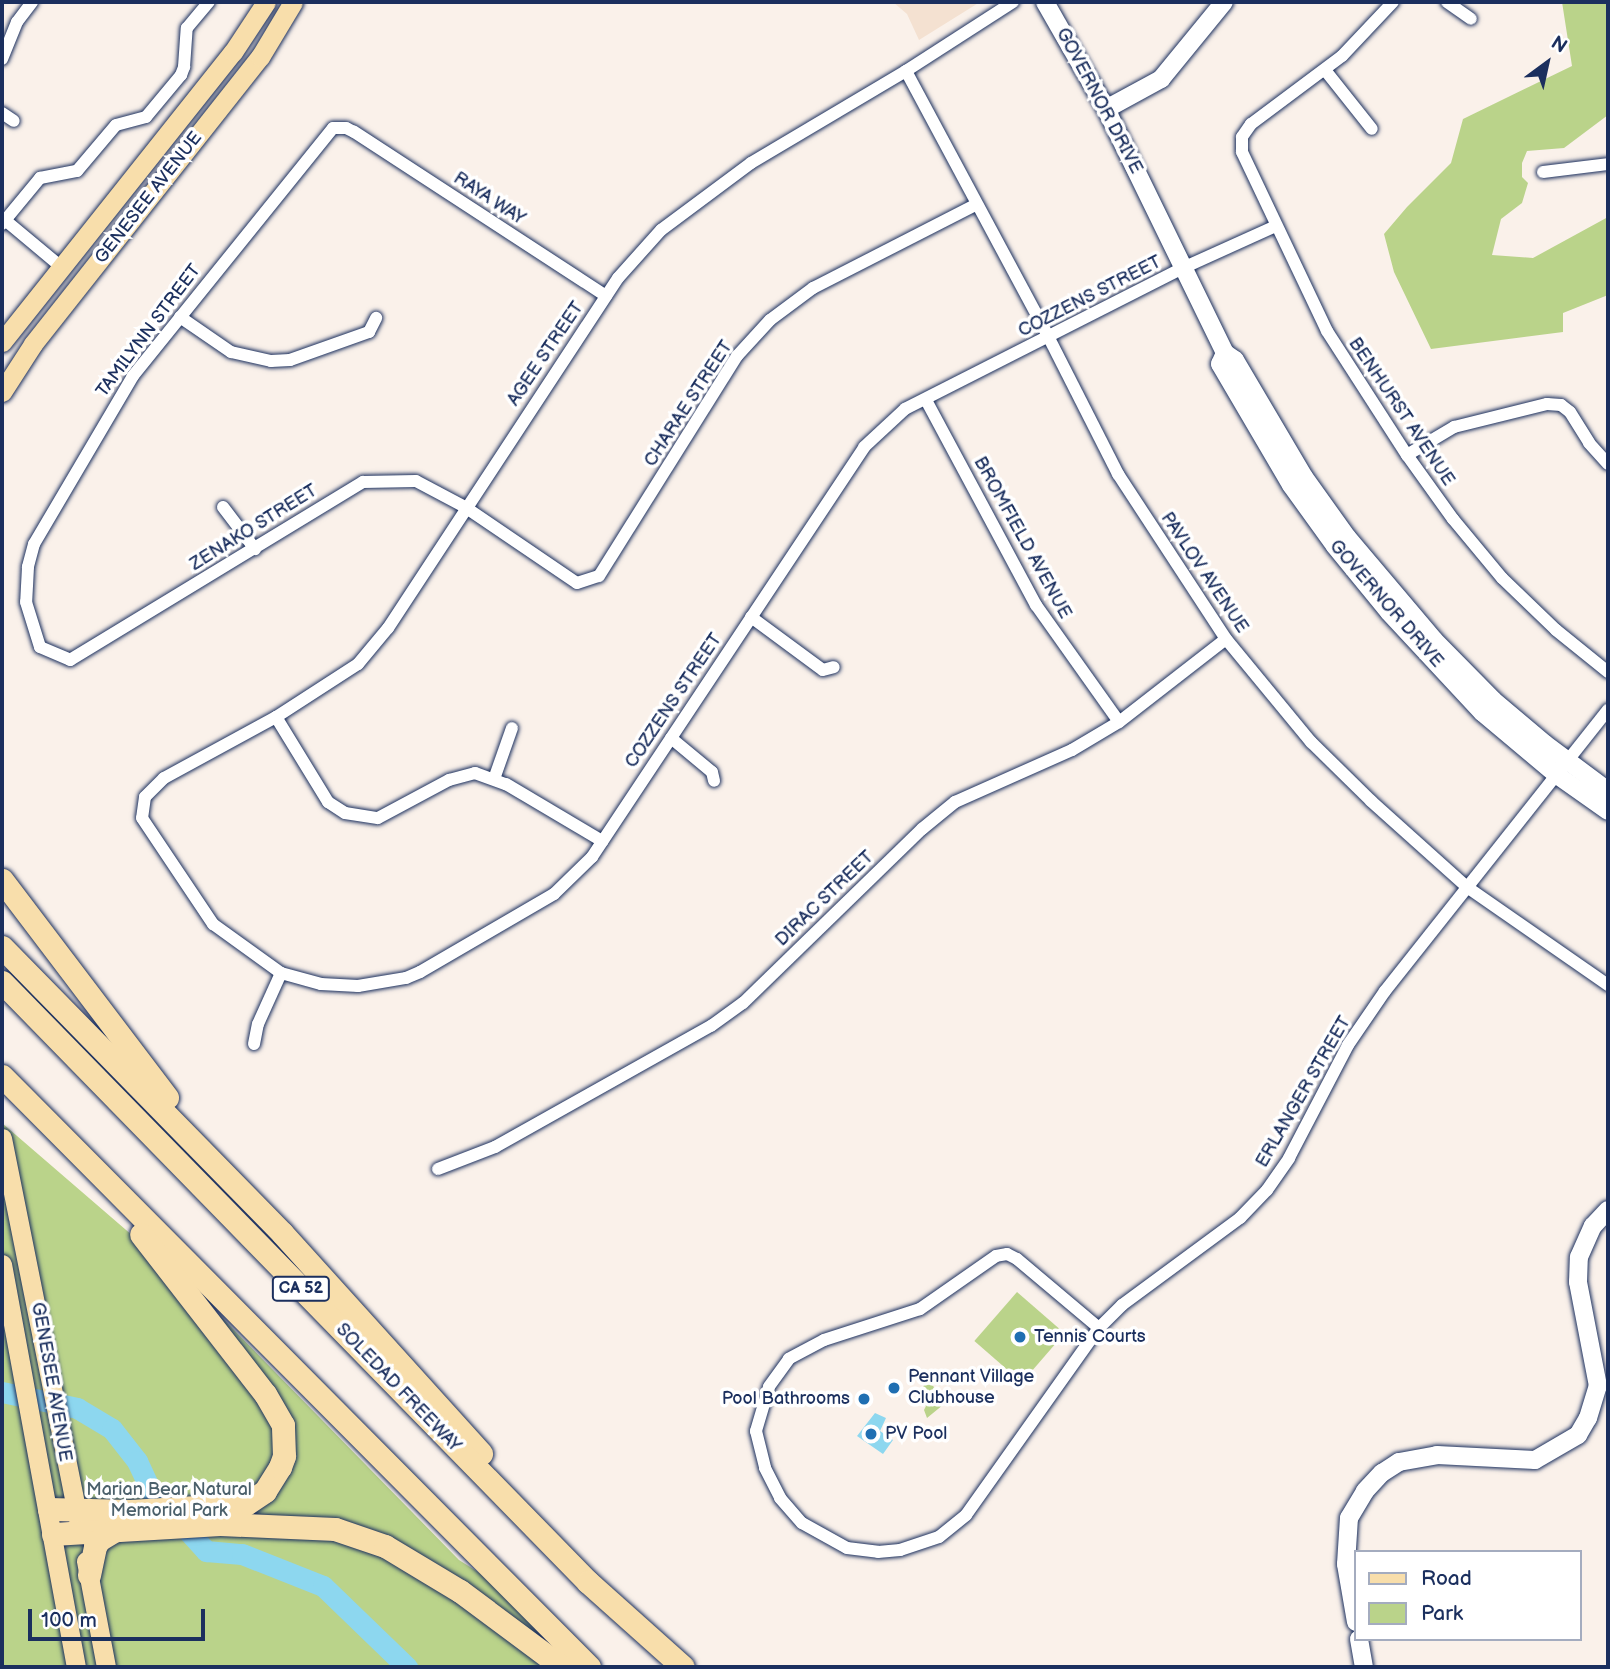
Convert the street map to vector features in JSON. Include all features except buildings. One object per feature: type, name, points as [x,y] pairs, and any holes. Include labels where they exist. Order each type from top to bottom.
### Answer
[{"type":"highway","points":[[2,880],[163,1091],[282,1233],[479,1451],[588,1581]]},
{"type":"highway","points":[[2,947],[282,1233]]},
{"type":"highway","name":"SOLEDAD FREEWAY","points":[[9,988],[588,1581],[683,1667]]},
{"type":"highway","points":[[2,1076],[589,1667]]},
{"type":"highway","points":[[52,1534],[246,1504],[265,1491],[284,1456],[283,1425],[265,1394],[79,1154]]},
{"type":"highway","points":[[49,1508],[76,1508],[123,1524],[220,1524],[335,1529],[386,1546],[460,1591],[562,1667]]},
{"type":"highway","points":[[89,1575],[95,1546],[99,1540],[123,1524]]},
{"type":"main road","name":"GENESEE AVENUE","points":[[2,342],[233,52],[267,2]]},
{"type":"main road","name":"GENESEE AVENUE","points":[[2,392],[33,344],[260,57],[293,2]]},
{"type":"main road","name":"GOVERNOR DRIVE","points":[[1045,2],[1106,109],[1185,267],[1225,353],[1220,364],[1292,485],[1335,546],[1389,612],[1482,712],[1562,769],[1608,811]]},
{"type":"main road","points":[[1106,109],[1161,79],[1224,2]]},
{"type":"main road","points":[[60,266],[79,286]]},
{"type":"main road","name":"GOVERNOR DRIVE","points":[[1562,769],[1608,791]]},
{"type":"main road","name":"GENESEE AVENUE","points":[[2,1138],[106,1667]]},
{"type":"main road","points":[[1354,1610],[1346,1564],[1349,1518],[1365,1491],[1382,1473],[1399,1462],[1437,1455],[1535,1460],[1578,1435],[1588,1418],[1598,1386],[1578,1282],[1579,1257],[1592,1226],[1608,1210]]},
{"type":"main road","name":"GENESEE AVENUE","points":[[2,1265],[49,1508],[76,1667]]},
{"type":"main road","points":[[1359,1641],[1364,1667]]},
{"type":"street","points":[[2,59],[17,22],[32,2]]},
{"type":"street","points":[[60,266],[3,222],[40,178],[77,171],[116,125],[146,117],[181,75],[187,28],[209,2]]},
{"type":"street","name":"AGEE STREET","points":[[164,778],[276,717],[358,664],[388,628],[606,296],[636,254],[661,230],[730,177],[906,71],[1013,2]]},
{"type":"street","points":[[1372,129],[1325,70],[1393,2]]},
{"type":"street","points":[[1447,2],[1471,19]]},
{"type":"street","name":"BENHURST AVENUE","points":[[1325,70],[1251,124],[1242,137],[1242,152],[1276,226],[1326,331],[1452,519],[1502,578],[1556,630],[1608,672]]},
{"type":"street","name":"PAVLOV AVENUE","points":[[906,71],[975,205],[1049,338],[1118,474],[1226,639],[1311,742],[1467,887],[1608,985]]},
{"type":"street","points":[[2,113],[14,121]]},
{"type":"street","name":"TAMILYNN STREET","points":[[69,660],[40,647],[26,602],[28,567],[34,544],[118,399],[180,317],[327,133],[333,128],[346,128],[354,132]]},
{"type":"street","name":"RAYA WAY","points":[[354,132],[606,296]]},
{"type":"street","points":[[1544,172],[1608,164]]},
{"type":"street","name":"CHARAE STREET","points":[[465,507],[577,583],[598,576],[737,356],[770,320],[813,288],[975,205]]},
{"type":"street","name":"COZZENS STREET","points":[[164,778],[145,796],[142,818],[212,924],[281,973],[333,985],[358,986],[406,978],[554,894],[592,857],[864,447],[905,409],[1185,267],[1276,226]]},
{"type":"street","points":[[180,317],[231,352],[271,361],[290,360],[369,332],[376,318]]},
{"type":"street","name":"BROMFIELD AVENUE","points":[[926,400],[1036,605],[1119,722]]},
{"type":"street","points":[[1407,455],[1454,427],[1548,404],[1561,405],[1570,412],[1589,443],[1608,464]]},
{"type":"street","name":"ZENAKO STREET","points":[[69,660],[363,482],[389,479],[416,481],[465,507]]},
{"type":"street","points":[[223,507],[256,549]]},
{"type":"street","points":[[751,617],[823,670],[834,667]]},
{"type":"street","name":"DIRAC STREET","points":[[438,1169],[495,1147],[711,1026],[743,1003],[922,829],[956,802],[1072,750],[1119,722],[1226,639]]},
{"type":"street","name":"ERLANGER STREET","points":[[1098,1328],[1007,1254],[996,1256],[920,1309],[824,1340],[789,1359],[769,1387],[756,1431],[765,1468],[780,1498],[802,1523],[847,1548],[878,1552],[900,1550],[948,1531],[965,1516],[1098,1328],[1122,1305],[1240,1218],[1267,1190],[1289,1158],[1348,1045],[1385,990],[1608,710]]},
{"type":"street","points":[[276,717],[328,802],[345,813],[378,818],[449,780],[475,773],[494,779],[602,841]]},
{"type":"street","points":[[494,779],[512,728]]},
{"type":"street","points":[[671,738],[712,772],[714,780]]},
{"type":"street","points":[[254,1044],[258,1024],[281,973]]},
{"type":"shaded area","points":[[893,2],[980,2],[919,40],[907,14]]},
{"type":"green space","points":[[1562,2],[1608,2],[1608,115],[1564,148],[1527,151],[1522,163],[1522,177],[1528,183],[1522,203],[1501,219],[1492,255],[1533,258],[1608,217],[1608,295],[1563,313],[1563,332],[1431,349],[1394,272],[1384,234],[1451,163],[1463,119],[1572,66]]},
{"type":"green space","name":"Marian Bear Natural Memorial Park","points":[[2,1123],[191,1286],[459,1560],[546,1615],[603,1667],[2,1667]]},
{"type":"green space","name":"Tennis Courts","points":[[1017,1292],[1065,1333],[1022,1382],[974,1341]]},
{"type":"green space","points":[[926,1380],[949,1400],[927,1418],[924,1410],[926,1406],[917,1402]]},
{"type":"water","name":"PV Pool","points":[[875,1413],[886,1418],[880,1431],[893,1440],[883,1454],[857,1436]]},
{"type":"waterway","points":[[2,1392],[77,1408],[112,1429],[137,1461],[150,1489],[206,1551],[242,1554],[323,1586],[407,1667]]},
{"type":"place","name":"Tennis Courts","points":[[1020,1337]]},
{"type":"place","name":"Pennant Village Clubhouse","points":[[894,1388]]},
{"type":"place","name":"Pool Bathrooms","points":[[864,1399]]},
{"type":"place","name":"PV Pool","points":[[871,1434]]}]
